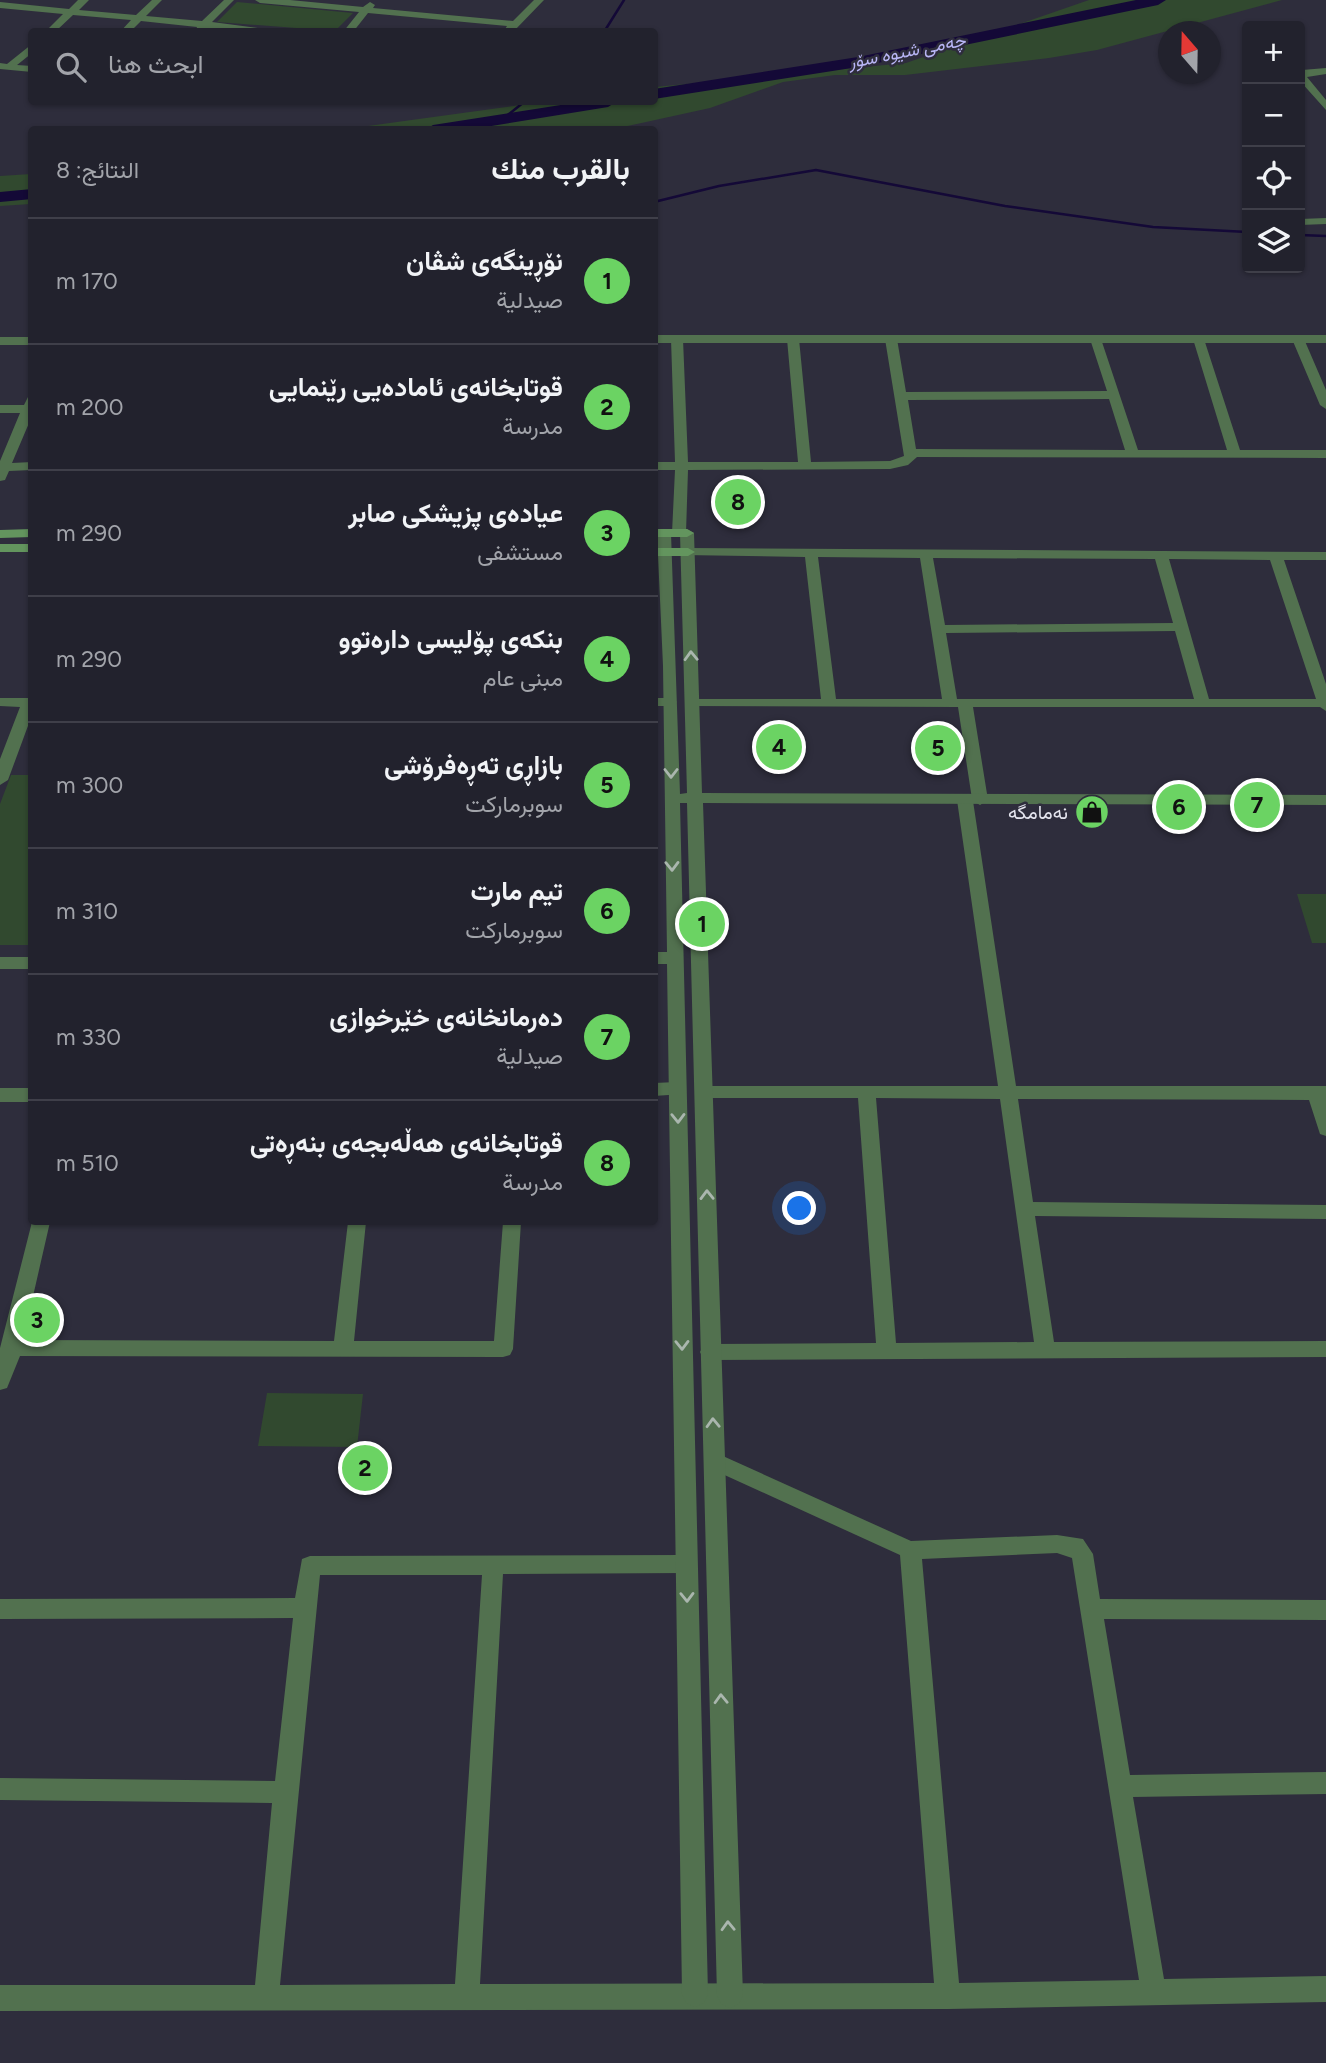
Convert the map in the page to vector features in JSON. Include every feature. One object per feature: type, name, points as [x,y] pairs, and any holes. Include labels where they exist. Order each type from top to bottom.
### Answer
[{"type":"main road","points":[[0,534],[28,533]]},
{"type":"main road","points":[[0,548],[28,548]]},
{"type":"main road","points":[[660,552],[688,552]]},
{"type":"street","points":[[53,28],[84,0]]},
{"type":"street","points":[[128,28],[157,0]]},
{"type":"street","points":[[4,5],[138,18],[202,28],[229,0]]},
{"type":"street","points":[[260,0],[301,2],[511,28],[539,0]]},
{"type":"street","points":[[350,28],[374,0]]},
{"type":"street","points":[[5,66],[28,50]]},
{"type":"street","points":[[5,66],[28,69]]},
{"type":"street","points":[[1326,71],[1307,72],[1302,77],[1326,107]]},
{"type":"street","points":[[1305,222],[1326,221]]},
{"type":"street","points":[[658,330],[1153,334],[1326,329]]},
{"type":"street","points":[[658,339],[1096,339],[1153,334],[1199,340],[1326,340]]},
{"type":"street","points":[[677,339],[682,466],[671,533],[660,552],[662,702],[671,739],[669,958],[677,1089],[695,1994]]},
{"type":"street","points":[[793,339],[805,466]]},
{"type":"street","points":[[658,466],[897,464],[908,460],[912,453],[891,339]]},
{"type":"street","points":[[1096,339],[1133,453]]},
{"type":"street","points":[[1199,340],[1235,454]]},
{"type":"street","points":[[1298,340],[1326,405]]},
{"type":"street","points":[[0,341],[28,341]]},
{"type":"street","points":[[901,396],[1114,396]]},
{"type":"street","points":[[0,409],[28,404]]},
{"type":"street","points":[[2,472],[28,407]]},
{"type":"street","points":[[912,453],[1326,454]]},
{"type":"street","points":[[2,472],[28,467]]},
{"type":"street","points":[[671,533],[688,552],[730,1994]]},
{"type":"street","points":[[688,552],[1326,556]]},
{"type":"street","points":[[811,553],[830,704]]},
{"type":"street","points":[[926,554],[937,629],[957,703],[972,800],[1045,1348]]},
{"type":"street","points":[[1161,555],[1203,704]]},
{"type":"street","points":[[693,703],[1326,704],[1275,555]]},
{"type":"street","points":[[937,629],[1182,627]]},
{"type":"street","points":[[0,702],[28,702]]},
{"type":"street","points":[[0,780],[28,707]]},
{"type":"street","points":[[671,739],[692,739]]},
{"type":"street","points":[[671,797],[1326,800]]},
{"type":"street","points":[[669,958],[685,967],[701,957]]},
{"type":"street","points":[[0,963],[28,963]]},
{"type":"street","points":[[658,1090],[677,1089]]},
{"type":"street","points":[[705,1091],[866,1091],[1010,1095],[1321,1093],[1326,1129]]},
{"type":"street","points":[[866,1091],[887,1353]]},
{"type":"street","points":[[0,1095],[28,1095]]},
{"type":"street","points":[[1026,1209],[1326,1212]]},
{"type":"street","points":[[0,1382],[8,1363],[40,1225]]},
{"type":"street","points":[[343,1348],[356,1225]]},
{"type":"street","points":[[10,1348],[503,1349],[512,1225]]},
{"type":"street","points":[[710,1352],[887,1353],[1045,1348],[1326,1349]]},
{"type":"street","points":[[714,1461],[910,1550],[1075,1546],[1082,1554],[1122,1786],[1153,1991]]},
{"type":"street","points":[[910,1550],[948,1996]]},
{"type":"street","points":[[266,1998],[310,1566],[686,1564]]},
{"type":"street","points":[[467,1996],[493,1565]]},
{"type":"street","points":[[0,1608],[305,1608]]},
{"type":"street","points":[[1090,1609],[1326,1610]]},
{"type":"street","points":[[1122,1786],[1326,1783]]},
{"type":"street","points":[[0,1789],[285,1792]]},
{"type":"street","points":[[0,1998],[695,1994],[948,1996],[1326,1989]]},
{"type":"green space","points":[[1089,0],[1282,0],[1204,21],[1158,21],[1158,34],[1097,50],[905,75],[835,75],[783,82],[710,108],[628,126],[368,126],[520,105],[658,105],[658,87],[906,63]]},
{"type":"green space","points":[[237,2],[353,13],[338,28],[217,22]]},
{"type":"green space","points":[[28,174],[28,204],[0,206],[0,176]]},
{"type":"green space","points":[[11,775],[28,775],[28,945],[0,945],[0,804]]},
{"type":"green space","points":[[1297,894],[1326,894],[1326,943],[1312,943]]},
{"type":"green space","points":[[267,1393],[363,1394],[357,1447],[258,1446]]},
{"type":"waterway","points":[[606,28],[624,0]]},
{"type":"waterway","name":"چەمی شیوە سۆر","points":[[658,93],[858,62],[1158,0]]},
{"type":"waterway","points":[[504,118],[520,105]]},
{"type":"waterway","name":"چەمی شیوە سۆر","points":[[458,126],[589,105]]},
{"type":"waterway","points":[[658,201],[719,186],[816,170],[1005,206],[1153,227],[1242,232]]},
{"type":"waterway","name":"چەمی شیوە سۆر","points":[[0,197],[28,194]]},
{"type":"waterway","points":[[1305,235],[1326,236]]},
{"type":"place","name":"قوتابخانەی هەڵەبجەی بنەڕەتی","points":[[738,502]]},
{"type":"place","name":"بنکەی پۆلیسی دارەتوو","points":[[779,747]]},
{"type":"place","name":"بازاڕی تەڕەفرۆشی","points":[[938,748]]},
{"type":"place","name":"دەرمانخانەی خێرخوازی","points":[[1257,805]]},
{"type":"place","name":"تیم مارت","points":[[1179,807]]},
{"type":"place","name":"نەمامگە","points":[[1092,812]]},
{"type":"place","name":"نۆڕینگەی شڤان","points":[[702,924]]},
{"type":"place","name":"عیادەی پزیشکی صابر","points":[[37,1320]]},
{"type":"place","name":"قوتابخانەی ئامادەیی رێنمایی","points":[[365,1468]]}]
